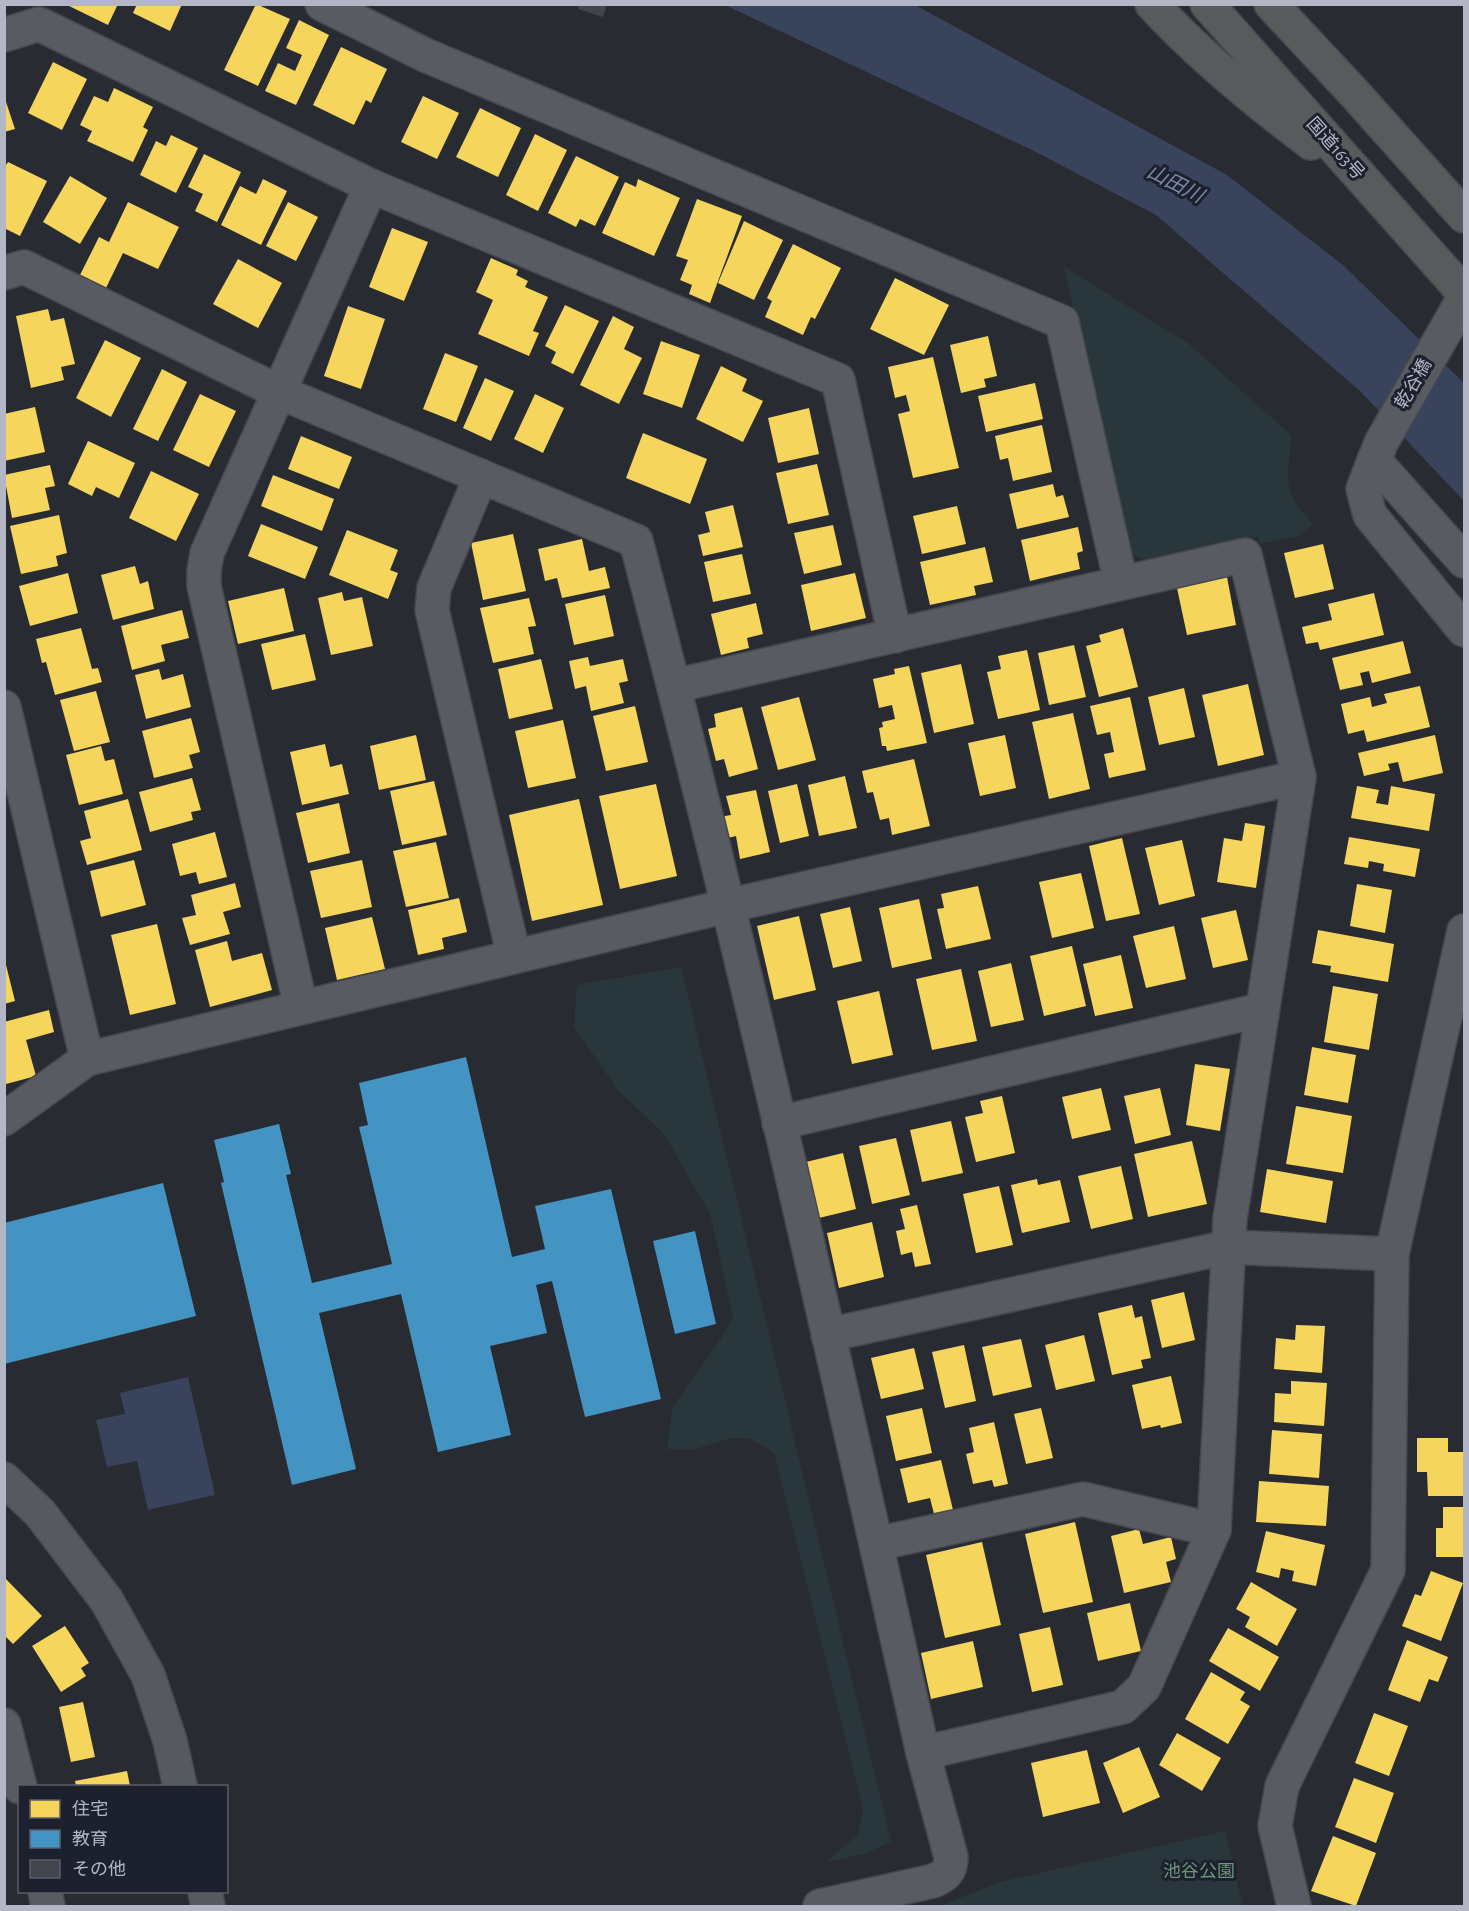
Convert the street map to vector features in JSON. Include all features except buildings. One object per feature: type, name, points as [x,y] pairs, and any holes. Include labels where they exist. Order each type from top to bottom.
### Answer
[{"type":"highway","points":[[1152,4],[1178,33],[1263,107],[1366,183]]},
{"type":"highway","name":"国道163号","points":[[1207,4],[1464,292]]},
{"type":"highway","points":[[1271,4],[1464,216]]},
{"type":"street","points":[[322,4],[425,55],[1062,322],[1121,583]]},
{"type":"street","points":[[4,35],[39,24],[371,186],[838,380],[895,636]]},
{"type":"street","points":[[301,1006],[204,586],[204,571],[207,554],[371,186]]},
{"type":"street","points":[[4,273],[24,267],[279,392],[636,541],[674,686],[779,1123],[923,1753],[951,1857],[951,1866],[944,1876],[933,1881],[820,1906]]},
{"type":"street","name":"乾谷橋","points":[[1464,297],[1377,452],[1363,489],[1370,515],[1464,630]]},
{"type":"street","points":[[1377,452],[1464,561]]},
{"type":"street","points":[[481,476],[434,588],[432,610],[514,956]]},
{"type":"street","points":[[674,686],[1245,555],[1299,777],[1232,1208],[1228,1247],[1214,1530],[1144,1687],[1123,1707],[923,1753]]},
{"type":"street","points":[[4,707],[87,1059]]},
{"type":"street","points":[[4,1119],[87,1059],[727,906],[1299,777]]},
{"type":"street","points":[[1294,1906],[1275,1826],[1282,1786],[1388,1570],[1392,1254],[1464,931]]},
{"type":"street","points":[[779,1123],[1261,1011]]},
{"type":"street","points":[[828,1335],[1228,1247],[1392,1254]]},
{"type":"street","points":[[4,1479],[40,1513],[107,1601],[148,1675],[170,1741],[180,1785]]},
{"type":"street","points":[[876,1544],[1083,1499],[1214,1530]]},
{"type":"street","points":[[4,1725],[19,1785]]},
{"type":"green space","points":[[1064,267],[1188,343],[1291,435],[1288,483],[1296,504],[1313,524],[1298,536],[1260,544],[1258,537],[1148,561],[1127,552]]},
{"type":"green space","points":[[681,967],[891,1842],[864,1854],[826,1862],[858,1834],[863,1809],[774,1453],[750,1439],[730,1438],[696,1449],[667,1449],[672,1408],[720,1340],[733,1317],[710,1214],[664,1134],[618,1090],[574,1027],[577,985]]},
{"type":"green space","name":"池谷公園","points":[[1225,1831],[1243,1906],[940,1906],[999,1882]]},
{"type":"water","name":"山田川","points":[[725,5],[915,5],[1227,175],[1344,266],[1464,383],[1464,501],[1360,391],[1156,215],[1034,151]]},
{"type":"water","points":[[188,1377],[215,1495],[148,1510],[137,1461],[107,1467],[96,1420],[125,1414],[120,1393]]}]
